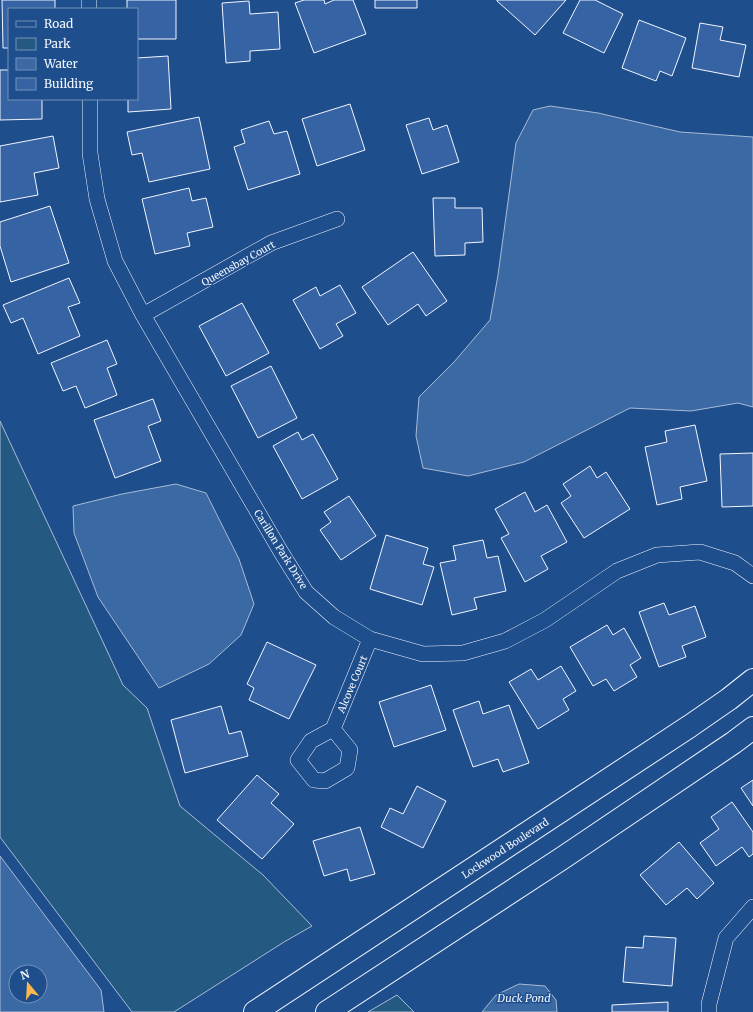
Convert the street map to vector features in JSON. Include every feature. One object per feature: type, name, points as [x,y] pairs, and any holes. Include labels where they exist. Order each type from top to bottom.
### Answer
[{"type":"main road","name":"Lockwood Boulevard","points":[[255,1012],[690,726],[753,680]]},
{"type":"main road","points":[[326,1012],[734,744],[753,728]]},
{"type":"street","name":"Carillon Park Drive","points":[[90,100],[90,153],[97,199],[116,261],[143,315],[281,552],[306,592],[334,617],[370,640],[423,654],[463,653],[505,641],[545,620],[618,571],[657,555],[700,552],[735,563],[753,576]]},
{"type":"street","name":"Queensbay Court","points":[[143,315],[271,243],[337,219]]},
{"type":"street","name":"Alcove Court","points":[[333,729],[370,640]]},
{"type":"street","points":[[709,1012],[709,1004],[726,938],[753,908]]},
{"type":"green space","points":[[0,421],[123,685],[147,708],[180,806],[263,875],[312,926],[284,942],[174,1012],[132,1012],[0,837]]},
{"type":"green space","points":[[397,995],[414,1012],[368,1012]]},
{"type":"water","points":[[550,106],[598,113],[680,132],[753,137],[753,407],[738,403],[691,411],[630,408],[524,462],[468,476],[423,468],[416,436],[419,397],[454,362],[490,320],[498,275],[516,143],[533,110]]},
{"type":"water","points":[[176,484],[206,493],[239,559],[254,604],[241,635],[209,664],[159,688],[98,597],[74,533],[73,506],[122,494]]},
{"type":"water","points":[[0,856],[101,990],[104,1012],[0,1012]]},
{"type":"water","name":"Duck Pond","points":[[519,984],[545,986],[556,1000],[557,1012],[482,1012],[496,995]]},
{"type":"building","points":[[2,0],[55,0],[55,8],[8,8],[8,48],[3,48]]},
{"type":"building","points":[[127,0],[176,0],[176,39],[138,39],[138,8],[127,8]]},
{"type":"building","points":[[304,0],[324,0],[325,4],[334,0],[353,0],[366,34],[314,53],[295,3]]},
{"type":"building","points":[[375,0],[417,0],[417,8],[375,8]]},
{"type":"building","points":[[497,0],[566,0],[535,35]]},
{"type":"building","points":[[580,0],[595,0],[623,14],[604,53],[563,33]]},
{"type":"building","points":[[249,1],[250,14],[278,12],[280,49],[250,51],[250,61],[226,63],[222,3]]},
{"type":"building","points":[[639,20],[686,38],[672,76],[660,71],[656,81],[622,68]]},
{"type":"building","points":[[700,23],[723,27],[720,40],[746,45],[739,77],[692,68]]},
{"type":"building","points":[[168,56],[171,109],[128,112],[128,100],[138,100],[138,58]]},
{"type":"building","points":[[0,70],[8,70],[8,100],[42,100],[42,119],[0,120]]},
{"type":"building","points":[[350,104],[365,150],[317,166],[302,119]]},
{"type":"building","points":[[199,117],[210,169],[149,182],[142,153],[132,155],[127,132]]},
{"type":"building","points":[[429,118],[433,130],[447,125],[459,162],[422,174],[406,125]]},
{"type":"building","points":[[269,121],[274,134],[287,131],[300,174],[248,190],[234,147],[245,143],[241,130]]},
{"type":"building","points":[[53,136],[59,168],[34,173],[38,195],[0,202],[0,146]]},
{"type":"building","points":[[189,188],[192,201],[206,198],[213,227],[187,233],[190,246],[155,254],[142,199]]},
{"type":"building","points":[[433,198],[455,198],[455,208],[482,208],[483,242],[465,243],[465,255],[435,256]]},
{"type":"building","points":[[50,206],[69,263],[11,282],[0,246],[0,222]]},
{"type":"building","points":[[413,252],[447,301],[426,316],[418,304],[388,325],[362,287]]},
{"type":"building","points":[[69,278],[80,303],[68,307],[80,336],[38,354],[23,318],[11,323],[3,305]]},
{"type":"building","points":[[340,285],[356,313],[336,324],[343,336],[320,349],[293,300],[316,287],[320,296]]},
{"type":"building","points":[[242,303],[269,353],[226,376],[199,326]]},
{"type":"building","points":[[107,340],[117,364],[107,368],[117,395],[85,408],[76,386],[63,391],[51,363]]},
{"type":"building","points":[[271,366],[297,418],[258,438],[231,386]]},
{"type":"building","points":[[153,399],[161,421],[148,426],[161,461],[115,478],[94,420]]},
{"type":"building","points":[[695,425],[707,481],[680,487],[682,499],[657,505],[645,447],[667,442],[665,431]]},
{"type":"building","points":[[298,432],[302,440],[313,434],[338,479],[302,499],[273,446]]},
{"type":"building","points":[[753,453],[753,506],[722,507],[720,454]]},
{"type":"building","points":[[590,466],[597,478],[606,472],[630,509],[584,538],[561,503],[571,496],[563,484]]},
{"type":"building","points":[[525,492],[535,512],[547,505],[567,542],[541,556],[548,569],[525,582],[501,538],[509,534],[495,509]]},
{"type":"building","points":[[349,496],[376,536],[341,560],[320,530],[331,522],[324,512]]},
{"type":"building","points":[[386,535],[428,548],[423,564],[434,567],[422,605],[370,589]]},
{"type":"building","points":[[483,540],[487,558],[498,556],[506,591],[474,598],[477,609],[452,615],[440,563],[456,560],[453,546]]},
{"type":"building","points":[[664,603],[669,615],[695,606],[706,637],[682,646],[686,657],[659,667],[639,612]]},
{"type":"building","points":[[607,625],[613,635],[624,628],[641,658],[630,665],[637,677],[614,691],[606,679],[593,686],[570,647]]},
{"type":"building","points":[[267,642],[316,665],[289,719],[249,700],[254,688],[247,684]]},
{"type":"building","points":[[561,666],[576,691],[563,699],[569,710],[538,729],[509,682],[531,669],[538,680]]},
{"type":"building","points":[[431,685],[446,730],[394,747],[379,702]]},
{"type":"building","points":[[479,701],[483,714],[509,705],[529,763],[503,772],[498,759],[473,767],[453,710]]},
{"type":"building","points":[[221,706],[229,734],[241,731],[248,756],[185,773],[171,720]]},
{"type":"building","points":[[257,775],[279,794],[271,803],[294,824],[262,859],[217,820]]},
{"type":"building","points":[[753,780],[753,806],[741,788]]},
{"type":"building","points":[[417,786],[446,801],[423,848],[381,827],[390,808],[403,814]]},
{"type":"building","points":[[732,802],[753,832],[753,854],[749,857],[742,847],[716,866],[700,843],[719,829],[711,817]]},
{"type":"building","points":[[360,827],[375,874],[350,881],[347,869],[324,876],[313,841]]},
{"type":"building","points":[[679,842],[714,883],[697,899],[687,888],[666,905],[640,875]]},
{"type":"building","points":[[644,936],[676,938],[672,986],[623,982],[626,947],[643,948]]},
{"type":"building","points":[[668,1002],[668,1012],[612,1012],[612,1005]]}]
